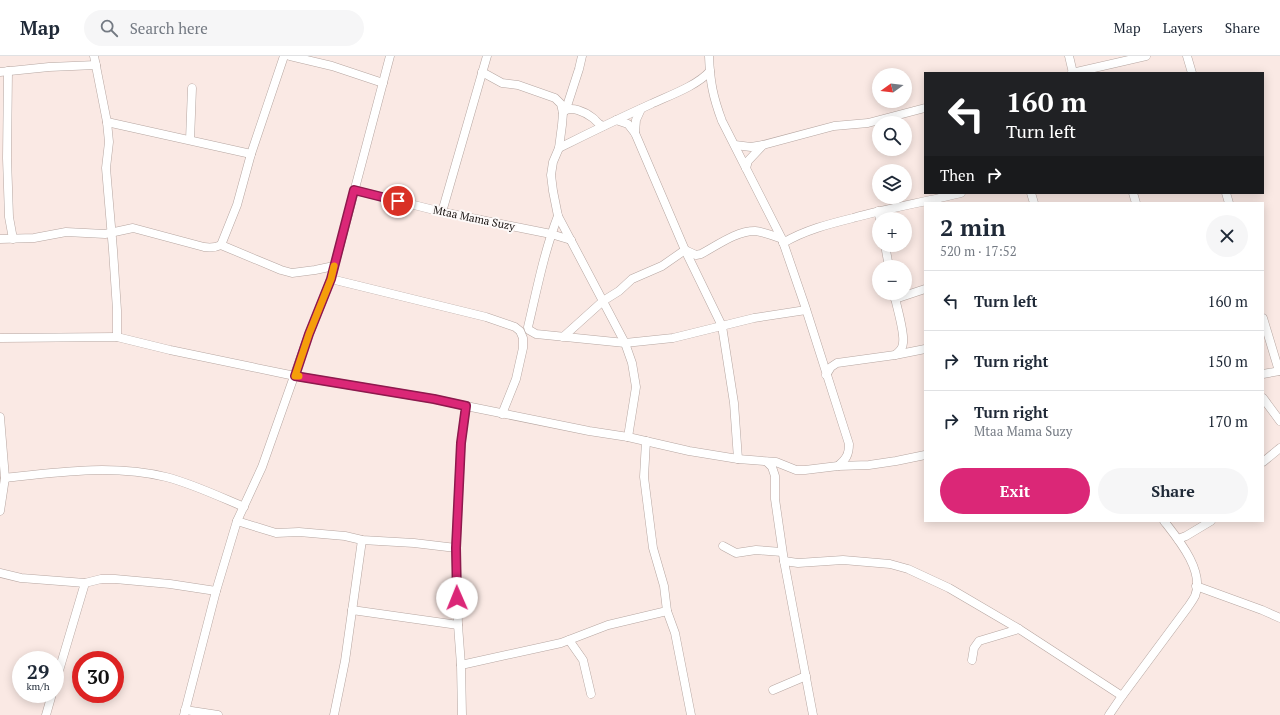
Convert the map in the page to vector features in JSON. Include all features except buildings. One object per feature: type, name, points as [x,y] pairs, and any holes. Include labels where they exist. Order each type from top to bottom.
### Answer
[{"type":"street","points":[[94,56],[107,122],[109,142],[106,168],[117,310],[116,337]]},
{"type":"street","points":[[0,239],[34,238],[66,232],[105,234],[133,228],[204,247],[217,248],[221,245],[237,205],[251,154],[284,56]]},
{"type":"street","points":[[290,56],[332,66],[383,83]]},
{"type":"street","points":[[218,715],[185,713],[216,591],[237,521],[262,467],[331,279],[390,56]]},
{"type":"street","points":[[442,212],[487,56]]},
{"type":"street","points":[[582,56],[579,70],[564,111],[559,148],[553,162],[551,175],[558,216],[624,343],[633,369],[636,388],[628,437]]},
{"type":"street","points":[[709,56],[710,81],[715,102],[722,121],[783,241],[849,444],[849,453],[847,458],[838,466]]},
{"type":"street","points":[[1069,56],[1073,72]]},
{"type":"street","points":[[1077,72],[1146,56]]},
{"type":"street","points":[[1187,56],[1192,72]]},
{"type":"street","points":[[13,239],[9,217],[4,158],[4,71],[96,65]]},
{"type":"street","points":[[482,72],[502,83],[529,88],[555,98],[564,111]]},
{"type":"street","points":[[559,148],[699,81],[710,72]]},
{"type":"street","points":[[190,140],[192,88]]},
{"type":"street","points":[[735,145],[751,147],[763,145],[834,126],[868,123],[924,108]]},
{"type":"street","points":[[564,111],[572,109],[589,115],[595,119],[597,123],[603,126]]},
{"type":"street","points":[[635,133],[636,120],[641,109]]},
{"type":"street","points":[[616,120],[628,124],[635,133],[685,250],[722,326],[734,403],[738,459]]},
{"type":"street","points":[[107,122],[251,154]]},
{"type":"street","points":[[746,168],[748,161],[763,145]]},
{"type":"street","name":"Mtaa Mama Suzy","points":[[354,190],[442,212],[551,234],[571,240]]},
{"type":"street","points":[[927,202],[956,194]]},
{"type":"street","points":[[890,212],[924,203]]},
{"type":"street","points":[[558,216],[551,234],[528,327],[529,330],[536,334],[624,343],[673,338],[754,318],[806,310]]},
{"type":"street","points":[[685,250],[696,255],[701,254],[745,232],[756,231],[783,241],[820,226],[872,216]]},
{"type":"street","points":[[221,245],[281,270],[292,273],[334,266]]},
{"type":"street","points":[[563,337],[603,301],[618,291],[632,278],[662,266],[685,250]]},
{"type":"street","points":[[331,279],[486,317],[515,327],[520,331],[523,338],[523,348],[516,379],[502,414]]},
{"type":"street","points":[[912,292],[924,289]]},
{"type":"street","points":[[895,356],[900,351],[903,344],[903,336],[896,300]]},
{"type":"street","points":[[1264,321],[1279,371],[1264,374]]},
{"type":"street","points":[[0,338],[116,337],[295,376],[434,399],[502,414],[628,437],[689,451],[738,459],[776,462],[796,470],[896,462],[924,455]]},
{"type":"street","points":[[821,359],[837,363],[895,356],[924,350]]},
{"type":"street","points":[[826,375],[831,367],[837,363]]},
{"type":"street","points":[[1264,399],[1280,421]]},
{"type":"street","points":[[462,715],[456,548],[461,443],[466,406]]},
{"type":"street","points":[[0,417],[5,478],[0,511]]},
{"type":"street","points":[[646,441],[644,477],[653,548],[664,586],[667,610],[675,633],[691,715]]},
{"type":"street","points":[[1264,461],[1280,448]]},
{"type":"street","points":[[767,462],[772,467],[775,476],[775,498],[782,552],[813,715]]},
{"type":"street","points":[[775,476],[776,473],[786,466]]},
{"type":"street","points":[[5,478],[106,470],[136,472],[166,477],[192,485],[244,506]]},
{"type":"street","points":[[237,521],[276,533],[299,532],[345,536],[362,540],[414,543],[456,548]]},
{"type":"street","points":[[1109,715],[1195,596],[1196,577],[1190,558],[1165,522]]},
{"type":"street","points":[[1178,539],[1209,522]]},
{"type":"street","points":[[334,715],[345,661],[362,540]]},
{"type":"street","points":[[723,546],[736,553],[756,550],[782,552]]},
{"type":"street","points":[[784,561],[798,563],[843,560],[890,564],[908,569],[949,588],[1019,629],[1122,696]]},
{"type":"street","points":[[0,573],[21,578],[85,583],[101,579],[115,579],[170,584],[216,591]]},
{"type":"street","points":[[64,654],[85,583]]},
{"type":"street","points":[[1196,586],[1280,618]]},
{"type":"street","points":[[352,610],[458,625]]},
{"type":"street","points":[[461,665],[569,640],[608,625],[667,610]]},
{"type":"street","points":[[972,660],[974,648],[979,641],[1019,629]]},
{"type":"street","points":[[569,640],[583,660],[591,694]]},
{"type":"street","points":[[773,690],[806,676]]},
{"type":"street","points":[[46,715],[49,703]]},
{"type":"slow traffic","points":[[299,376],[295,376],[309,334],[331,279],[334,266]]},
{"type":"route","points":[[398,201],[354,190],[331,279],[309,334],[295,376],[434,399],[466,406],[461,443],[456,548],[457,598]]}]
